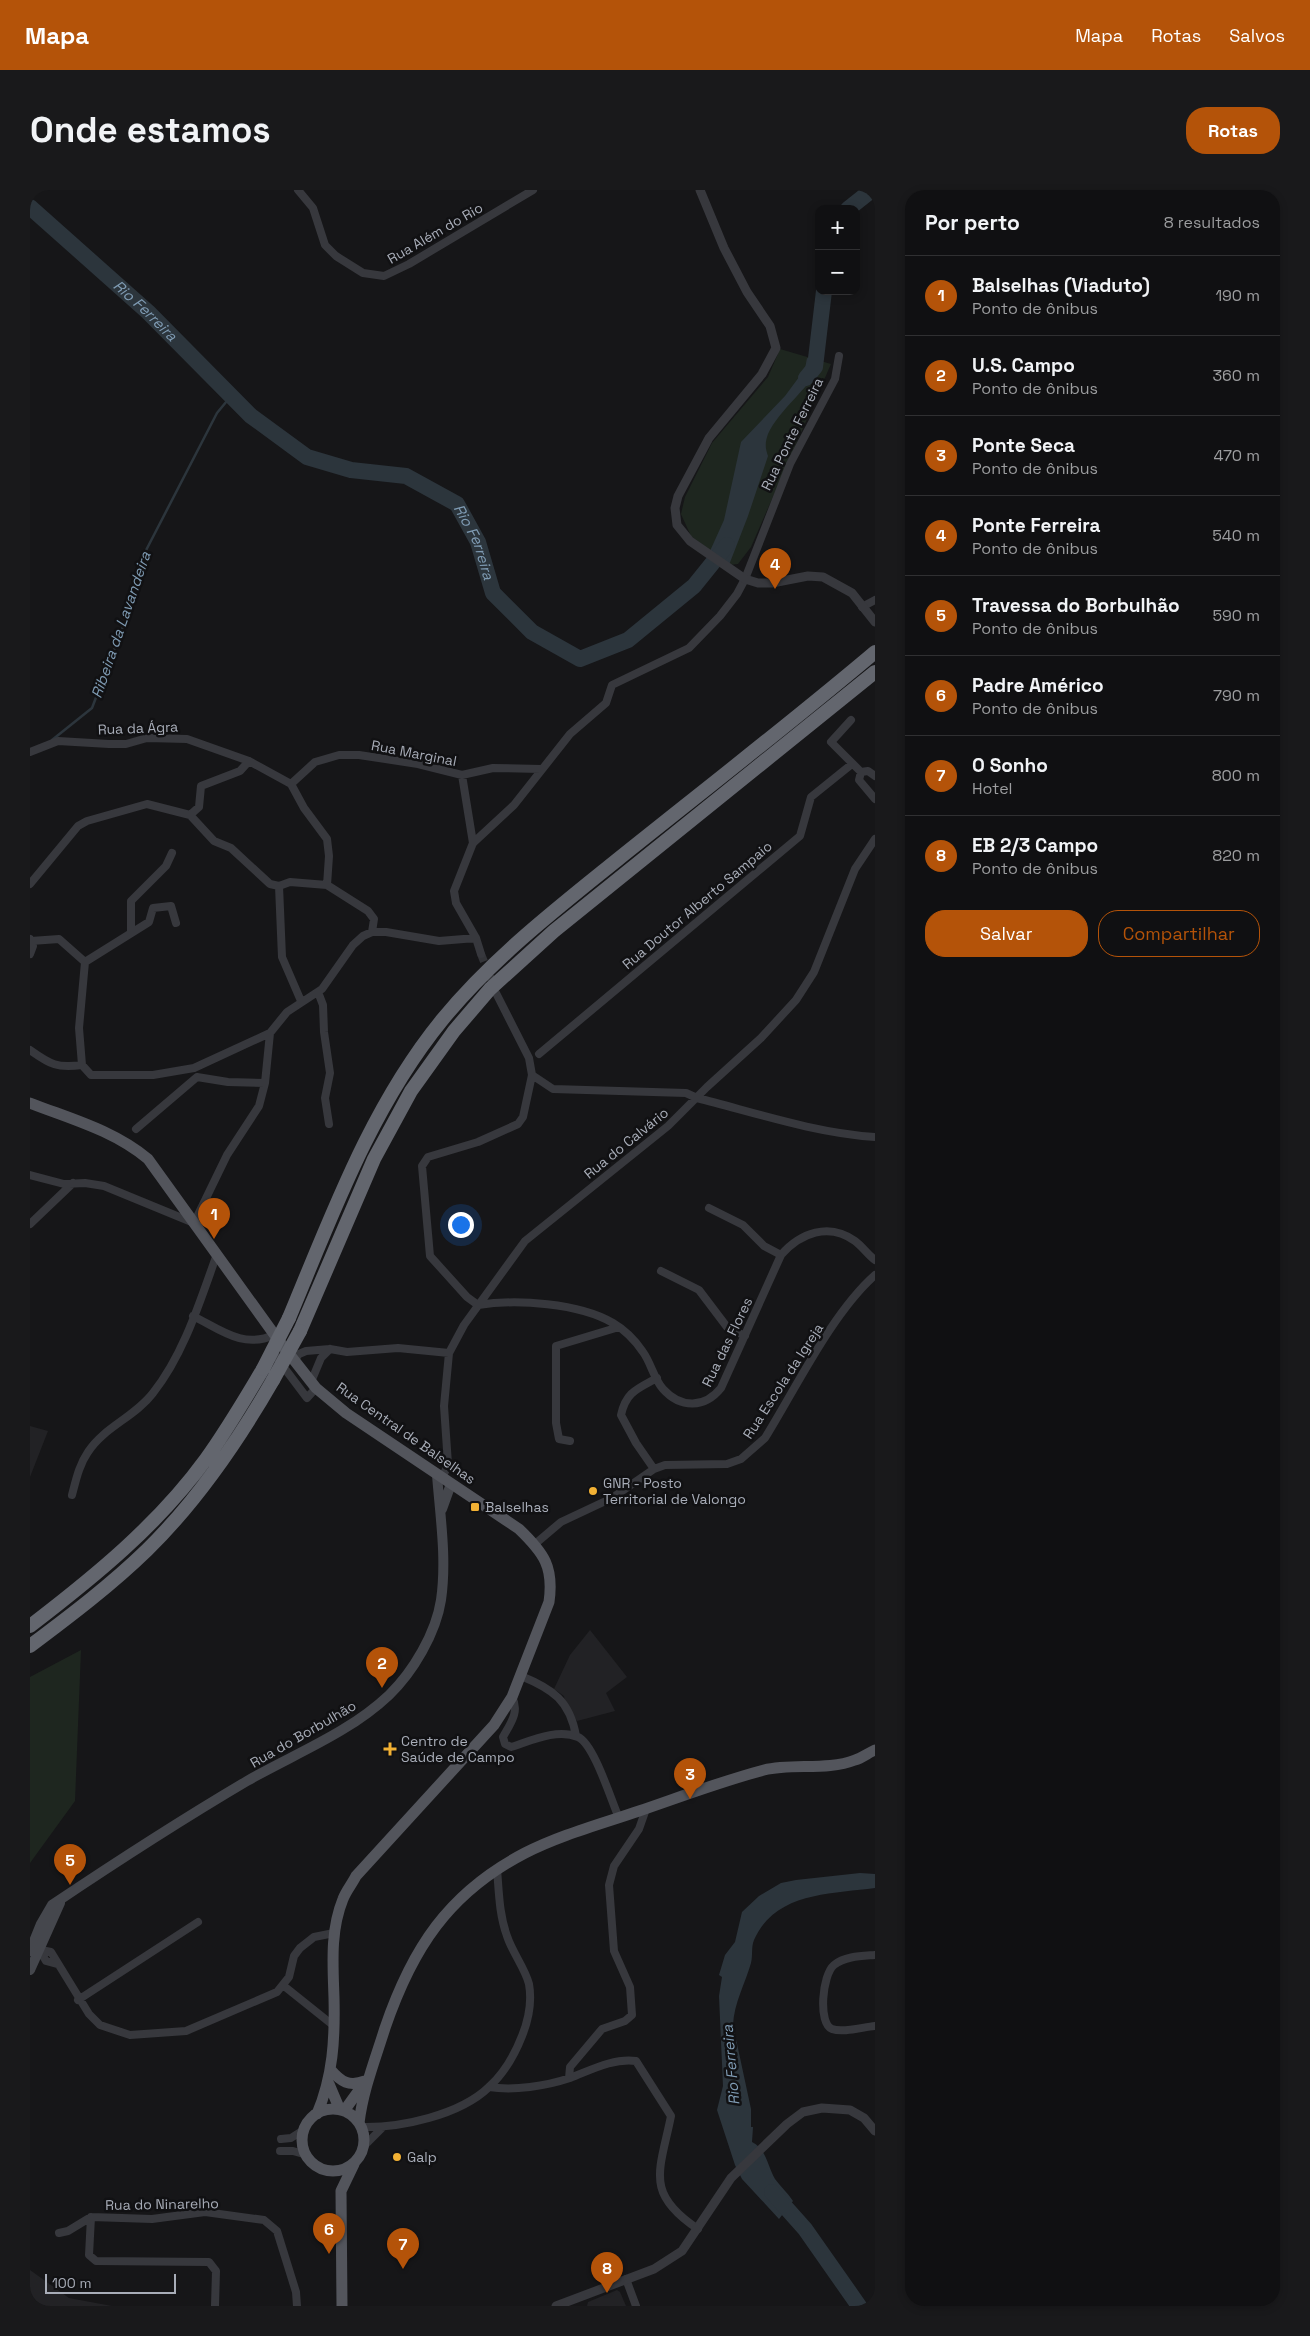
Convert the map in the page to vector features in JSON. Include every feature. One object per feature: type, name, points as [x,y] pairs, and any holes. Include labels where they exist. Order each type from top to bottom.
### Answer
[{"type":"highway","points":[[30,1626],[93,1578],[129,1546],[205,1460],[263,1369],[289,1318],[360,1151],[397,1083],[441,1021],[482,974],[538,924],[875,652]]},
{"type":"highway","points":[[30,1646],[110,1583],[147,1550],[217,1468],[273,1380],[300,1331],[374,1159],[412,1091],[460,1024],[490,989],[554,931],[875,672]]},
{"type":"main road","name":"Rua Central de Balselhas","points":[[30,1103],[108,1132],[148,1159],[274,1335],[314,1385],[346,1413],[519,1529],[541,1551],[548,1566],[551,1586],[550,1602],[512,1697],[494,1725],[356,1876],[343,1899],[334,1933],[332,1962],[334,2026],[329,2084],[317,2114]]},
{"type":"main road","points":[[440,1514],[444,1501],[444,1479]]},
{"type":"main road","name":"Rua do Borbulhão","points":[[30,1970],[33,1950],[41,1924],[52,1904],[247,1781],[361,1718],[390,1694],[415,1665],[430,1633],[441,1601],[443,1562],[440,1514],[444,1479]]},
{"type":"main road","points":[[444,1501],[462,1491]]},
{"type":"main road","points":[[342,2306],[341,2191],[363,2147],[360,2125],[371,2070],[394,2002],[411,1962],[431,1932],[454,1905],[497,1869],[526,1852],[731,1779],[768,1769],[853,1761],[875,1750]]},
{"type":"main road","name":"Rua do Borbulhão","points":[[33,1950],[63,1897]]},
{"type":"main road","points":[[330,2070],[345,2084],[354,2085],[365,2081]]},
{"type":"main road","points":[[342,2110],[358,2096],[371,2070]]},
{"type":"main road","name":"Rua Central de Balselhas","points":[[329,2084],[342,2110]]},
{"type":"main road","points":[[341,2191],[323,2169],[311,2161],[307,2155],[303,2145],[305,2129],[317,2114],[328,2110],[342,2110],[360,2125]]},
{"type":"main road","points":[[323,2169],[340,2170],[355,2162]]},
{"type":"street","name":"Rua Além do Rio","points":[[298,190],[313,208],[326,245],[331,250],[363,273],[384,276],[409,264],[533,190]]},
{"type":"street","points":[[700,190],[724,248],[747,292],[770,326],[776,348],[762,374],[709,438],[678,496],[675,508],[677,525],[690,541],[728,570],[745,579],[758,583],[772,583],[808,576],[823,577],[852,593],[873,619]]},
{"type":"street","name":"Rua Ponte Ferreira","points":[[473,842],[514,805],[570,734],[606,703],[612,686],[689,648],[720,616],[737,594],[745,579],[790,464],[835,379],[839,356]]},
{"type":"street","points":[[862,607],[875,600]]},
{"type":"street","points":[[852,720],[831,742],[861,772],[868,771],[875,776]]},
{"type":"street","name":"Rua da Ágra","points":[[32,752],[58,741],[126,744],[147,738],[187,739],[249,761],[291,784]]},
{"type":"street","name":"Rua Marginal","points":[[291,784],[315,762],[339,755],[359,755],[418,764],[462,775],[492,768],[541,769]]},
{"type":"street","points":[[190,815],[199,807],[201,786],[240,771],[249,761]]},
{"type":"street","name":"Rua Doutor Alberto Sampaio","points":[[539,1054],[800,836],[811,797],[852,764]]},
{"type":"street","points":[[861,772],[859,780],[875,799]]},
{"type":"street","points":[[462,775],[473,842],[454,891],[456,903],[476,938],[481,954]]},
{"type":"street","points":[[291,784],[304,808],[327,839],[329,856],[327,885]]},
{"type":"street","points":[[30,884],[78,826],[87,821],[147,804],[190,815],[209,836],[231,848],[270,884],[279,886],[290,882],[327,885],[368,911],[374,919],[372,932]]},
{"type":"street","name":"Rua do Calvário","points":[[444,1479],[448,1464],[444,1406],[449,1353],[464,1324],[525,1241],[668,1126],[761,1038],[796,1000],[814,972],[855,869],[875,840]]},
{"type":"street","points":[[131,933],[131,902],[166,866],[172,853]]},
{"type":"street","points":[[279,886],[282,957],[301,1001]]},
{"type":"street","points":[[85,962],[149,922],[153,908],[171,906],[176,923]]},
{"type":"street","points":[[30,1175],[64,1184],[104,1186],[194,1223],[227,1155],[259,1106],[265,1083],[270,1033],[276,1024],[301,1001],[318,992],[353,945],[363,936],[372,932],[386,932],[439,941],[476,938]]},
{"type":"street","points":[[30,954],[32,946],[30,940],[59,939],[85,962]]},
{"type":"street","points":[[85,962],[78,1028],[82,1065],[91,1075],[153,1075],[194,1068],[270,1033]]},
{"type":"street","points":[[318,992],[323,1005],[324,1032],[330,1073],[325,1098],[330,1124]]},
{"type":"street","points":[[496,993],[529,1058],[532,1075],[523,1117],[518,1124],[478,1142],[428,1157],[424,1161],[423,1176],[430,1256],[466,1297],[478,1305],[490,1303],[558,1304],[611,1322],[619,1327]]},
{"type":"street","points":[[30,1050],[50,1064],[63,1067],[82,1065]]},
{"type":"street","points":[[194,1068],[197,1076]]},
{"type":"street","points":[[532,1075],[553,1089],[686,1093],[697,1098],[847,1135],[875,1137]]},
{"type":"street","points":[[197,1076],[228,1082],[265,1083]]},
{"type":"street","points":[[136,1129],[197,1076]]},
{"type":"street","points":[[30,1224],[73,1183]]},
{"type":"street","points":[[709,1208],[743,1225],[764,1246],[781,1256]]},
{"type":"street","name":"Rua das Flores","points":[[619,1327],[643,1352],[662,1388],[672,1397],[687,1405],[704,1403],[714,1397],[721,1388],[781,1256],[790,1245],[804,1235],[820,1231],[838,1232],[854,1240],[875,1260]]},
{"type":"street","points":[[72,1495],[79,1469],[88,1452],[97,1440],[153,1394],[179,1352],[216,1254]]},
{"type":"street","points":[[661,1271],[699,1290],[727,1327],[745,1336]]},
{"type":"street","name":"Rua Escola da Igreja","points":[[535,1544],[561,1522],[612,1498],[654,1469],[665,1465],[727,1464],[741,1460],[753,1451],[765,1438],[839,1318],[864,1285],[875,1275]]},
{"type":"street","points":[[193,1316],[248,1341],[263,1340],[274,1335]]},
{"type":"street","points":[[570,1441],[559,1439],[556,1423],[556,1346],[619,1327]]},
{"type":"street","points":[[263,1340],[307,1398],[314,1385],[321,1358],[330,1349]]},
{"type":"street","points":[[294,1361],[299,1354],[306,1351],[330,1349],[347,1352],[398,1348],[449,1353]]},
{"type":"street","points":[[654,1469],[621,1415],[624,1401],[632,1392],[657,1378]]},
{"type":"street","points":[[521,1676],[542,1684],[556,1694],[574,1722],[576,1736]]},
{"type":"street","points":[[512,1697],[516,1704],[514,1716],[503,1737],[505,1744],[510,1747],[547,1735],[576,1736],[584,1740],[594,1758],[619,1818]]},
{"type":"street","points":[[569,2078],[570,2067],[602,2029],[625,2021],[632,2015],[630,1987],[614,1951],[609,1885],[614,1866],[640,1829],[646,1809]]},
{"type":"street","points":[[360,2125],[383,2127],[428,2117],[460,2107],[490,2087],[516,2051],[528,2019],[529,1984],[507,1937],[500,1913],[497,1869]]},
{"type":"street","points":[[78,2000],[198,1922]]},
{"type":"street","points":[[33,1950],[46,1961],[56,1964],[78,2000],[100,2025],[130,2035],[186,2031],[277,1992],[290,1977],[294,1956],[300,1948],[314,1936],[334,1933]]},
{"type":"street","points":[[875,1955],[844,1959],[834,1965],[823,1983],[824,2019],[828,2027],[834,2030],[875,2026]]},
{"type":"street","points":[[284,1986],[334,2026]]},
{"type":"street","points":[[490,2087],[501,2089],[546,2084],[609,2064],[627,2060],[636,2061],[671,2116],[659,2174],[660,2188],[670,2205],[698,2229]]},
{"type":"street","points":[[556,2306],[654,2270],[682,2251],[731,2178],[788,2124],[804,2112],[822,2108],[850,2110],[864,2118],[875,2121]]},
{"type":"street","points":[[864,2118],[875,2132]]},
{"type":"street","points":[[363,2147],[383,2127]]},
{"type":"street","points":[[281,2139],[291,2138],[305,2129]]},
{"type":"street","points":[[280,2151],[293,2151],[307,2155]]},
{"type":"street","name":"Rua do Ninarelho","points":[[59,2233],[68,2231],[91,2217],[152,2219],[205,2212],[264,2220],[278,2231],[296,2292],[296,2306]]},
{"type":"street","points":[[91,2217],[89,2255],[96,2261],[209,2262],[216,2271],[215,2306]]},
{"type":"street","points":[[626,2279],[636,2306]]},
{"type":"shaded area","points":[[780,349],[831,364],[751,547],[738,564],[729,565],[691,536],[681,514],[685,497],[712,443],[768,377]]},
{"type":"shaded area","points":[[30,1426],[48,1431],[30,1477]]},
{"type":"shaded area","points":[[590,1630],[627,1677],[606,1693],[615,1711],[577,1721],[565,1702],[564,1696],[554,1689],[570,1655]]},
{"type":"shaded area","points":[[81,1650],[75,1801],[30,1863],[30,1677]]},
{"type":"shaded area","points":[[30,2270],[69,2298],[112,2306],[30,2306]]},
{"type":"shaded area","points":[[617,2290],[620,2292],[626,2306],[587,2306],[588,2302]]},
{"type":"water","points":[[807,358],[823,363],[779,416],[768,434],[766,450],[768,456],[729,565],[710,551],[724,520],[741,442],[785,396],[805,369]]},
{"type":"water","points":[[860,1873],[875,1874],[875,1888],[823,1894],[806,1898],[776,1912],[763,1924],[753,1943],[751,1963],[735,2009],[733,2025],[751,2109],[752,2142],[761,2149],[775,2179],[793,2201],[779,2219],[742,2179],[735,2165],[717,2110],[723,2086],[719,1996],[722,1977],[719,1975],[725,1955],[735,1942],[742,1912],[759,1896],[781,1883]]},
{"type":"waterway","name":"Rio Ferreira","points":[[853,205],[872,190]]},
{"type":"waterway","name":"Rio Ferreira","points":[[30,207],[148,312],[251,416],[307,457],[351,470],[406,476],[457,504],[478,542],[493,593],[532,632],[580,659],[628,640],[694,586],[727,545]]},
{"type":"waterway","name":"Rio Ferreira","points":[[806,378],[815,367],[824,295]]},
{"type":"waterway","name":"Ribeira da Lavandeira","points":[[52,740],[92,708],[127,616],[141,560],[217,413],[231,396]]},
{"type":"waterway","name":"Rio Ferreira","points":[[772,2192],[805,2229],[859,2306]]},
{"type":"tunnel","points":[[481,954],[495,989]]},
{"type":"place","name":"Ponte Ferreira","points":[[775,589]]},
{"type":"place","name":"Balselhas (Viaduto)","points":[[214,1239]]},
{"type":"place","name":"GNR - Posto Territorial de Valongo","points":[[593,1491]]},
{"type":"place","name":"Balselhas","points":[[475,1507]]},
{"type":"place","name":"U.S. Campo","points":[[382,1688]]},
{"type":"place","name":"Centro de Saúde de Campo","points":[[390,1749]]},
{"type":"place","name":"Ponte Seca","points":[[690,1799]]},
{"type":"place","name":"Travessa do Borbulhão","points":[[70,1885]]},
{"type":"place","name":"Galp","points":[[397,2157]]},
{"type":"place","name":"Padre Américo","points":[[329,2254]]},
{"type":"place","name":"O Sonho","points":[[403,2269]]},
{"type":"place","name":"EB 2/3 Campo","points":[[607,2293]]}]
